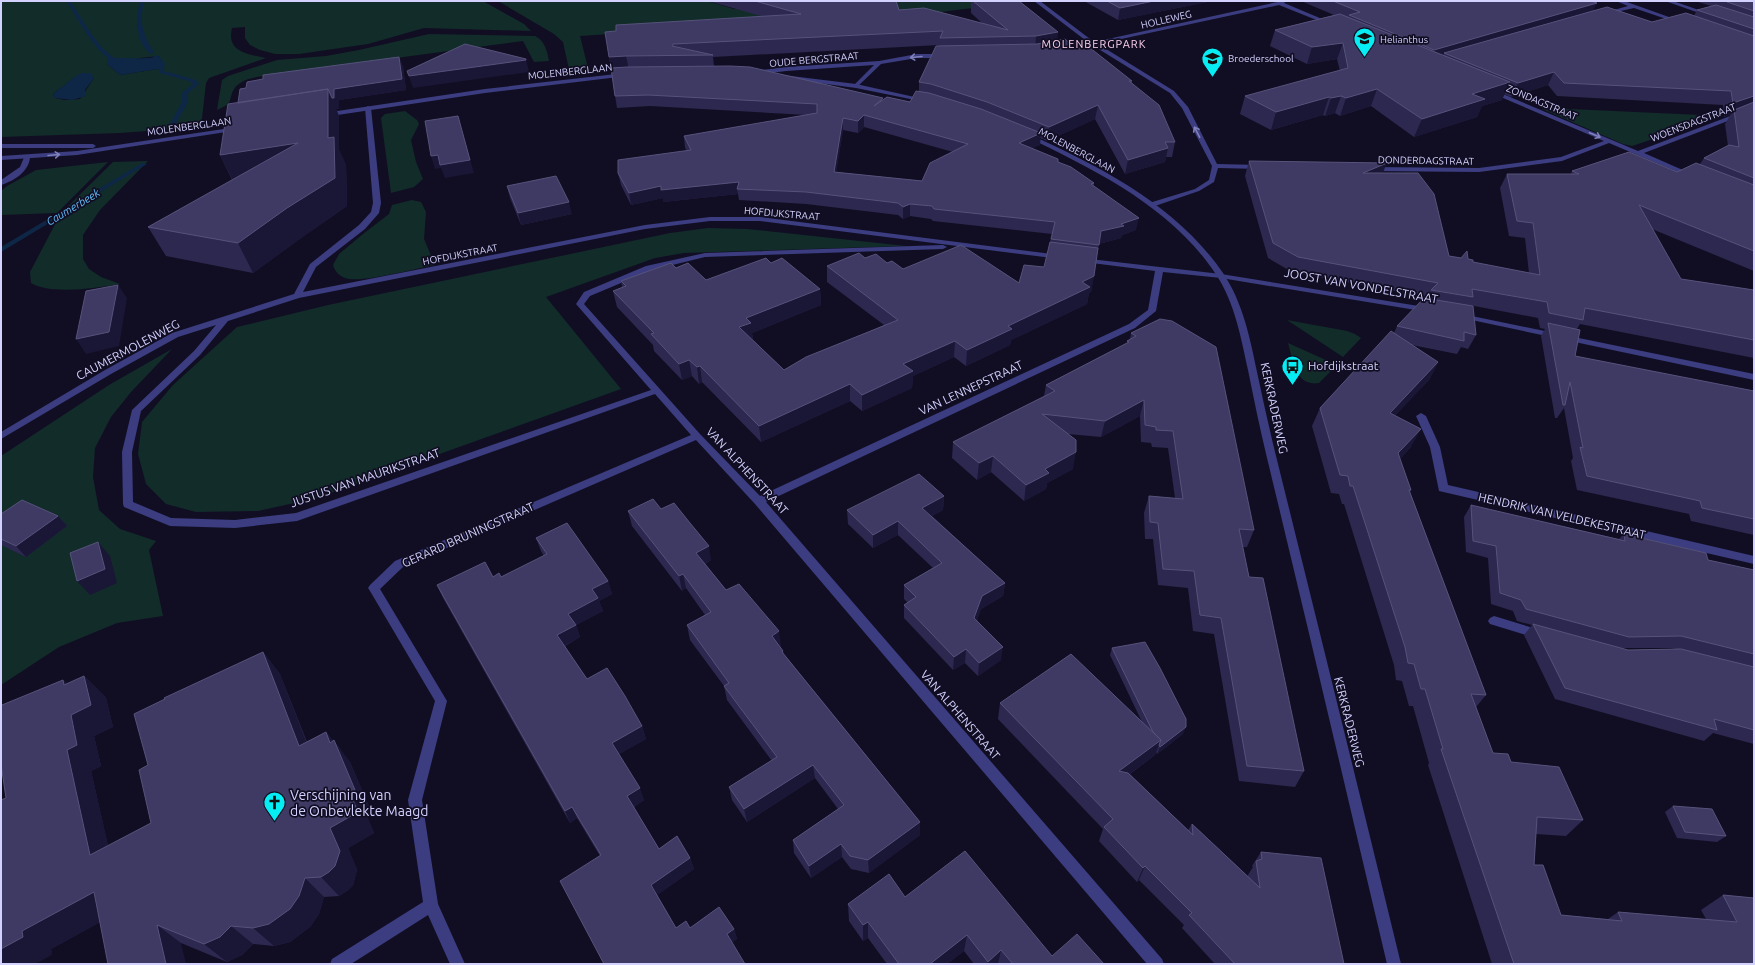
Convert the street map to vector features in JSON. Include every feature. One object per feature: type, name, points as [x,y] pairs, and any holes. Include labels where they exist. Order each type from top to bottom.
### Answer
[{"type":"street","points":[[1037,1],[1094,44],[1172,92],[1185,107],[1214,166],[1212,181],[1197,190],[1152,205]]},
{"type":"street","name":"HOLLEWEG","points":[[1094,44],[1288,1]]},
{"type":"street","points":[[1620,1],[1689,25]]},
{"type":"street","points":[[1668,1],[1718,17]]},
{"type":"street","points":[[1279,3],[1337,26]]},
{"type":"street","points":[[1597,17],[1634,6]]},
{"type":"street","points":[[1056,51],[1094,44]]},
{"type":"street","name":"OUDE BERGSTRAAT","points":[[879,63],[856,86],[797,78],[750,74],[786,69],[879,63],[918,56],[949,56]]},
{"type":"street","name":"MOLENBERGLAAN","points":[[315,116],[562,81],[629,74]]},
{"type":"street","points":[[856,86],[930,101]]},
{"type":"street","name":"ZONDAGSTRAAT","points":[[1482,87],[1698,178]]},
{"type":"street","points":[[297,296],[313,266],[362,227],[375,213],[377,203],[368,108]]},
{"type":"street","name":"WOENSDAGSTRAAT","points":[[1638,153],[1754,109]]},
{"type":"street","name":"MOLENBERGLAAN","points":[[1,158],[77,153],[247,127]]},
{"type":"street","name":"MOLENBERGLAAN","points":[[1019,132],[1083,163],[1124,186],[1152,205]]},
{"type":"street","name":"DONDERDAGSTRAAT","points":[[1360,169],[1479,170],[1562,159],[1610,141]]},
{"type":"street","name":"MOLENBERGLAAN","points":[[1,146],[36,147],[84,145],[111,147]]},
{"type":"street","points":[[1,183],[24,168],[28,162],[27,156],[36,147]]},
{"type":"street","points":[[1214,166],[1268,167]]},
{"type":"street","name":"KERKRADERWEG","points":[[1152,205],[1198,245],[1222,276],[1233,297],[1241,318],[1267,438],[1394,964]]},
{"type":"street","name":"HOFDIJKSTRAAT","points":[[297,296],[645,227],[710,219],[760,219],[1222,276]]},
{"type":"street","name":"VAN ALPHENSTRAAT","points":[[972,246],[705,256],[649,268],[587,294],[580,304],[656,391],[759,501],[1157,964]]},
{"type":"street","name":"VAN LENNEPSTRAAT","points":[[759,501],[1132,326],[1152,311],[1159,269]]},
{"type":"street","name":"JOOST VAN VONDELSTRAAT","points":[[1222,276],[1439,312]]},
{"type":"street","name":"CAUMERMOLENWEG","points":[[1,436],[108,372],[175,335],[297,296]]},
{"type":"street","points":[[1454,314],[1754,377]]},
{"type":"street","name":"JUSTUS VAN MAURIKSTRAAT","points":[[226,318],[198,352],[137,410],[126,452],[128,504],[170,522],[235,524],[297,517],[656,391]]},
{"type":"street","name":"HENDRIK VAN VELDEKESTRAAT","points":[[1422,416],[1435,447],[1443,488],[1754,560]]},
{"type":"street","name":"GERARD BRUNINGSTRAAT","points":[[458,964],[432,905],[415,800],[441,701],[374,588],[399,564],[697,436]]},
{"type":"street","points":[[1494,621],[1552,637]]},
{"type":"street","points":[[337,964],[432,905]]},
{"type":"green space","points":[[1,1],[483,1],[524,24],[531,31],[424,28],[368,44],[299,54],[275,54],[260,50],[250,45],[245,38],[245,27],[232,28],[231,36],[235,47],[246,53],[266,58],[209,78],[206,83],[201,127],[120,133],[1,137]],"holes":[[[159,56],[164,68],[120,75],[107,64],[131,59]],[[75,77],[94,78],[80,99],[65,100],[55,98],[53,94]]]},
{"type":"green space","points":[[498,1],[707,1],[734,9],[766,1],[1023,2],[940,12],[580,36],[589,72],[570,74],[563,42],[554,34]]},
{"type":"green space","points":[[429,34],[535,36],[543,43],[549,61],[534,62],[523,41],[269,75],[241,82],[234,89],[230,101],[217,110],[222,80],[228,76],[277,60],[326,56]]},
{"type":"green space","points":[[1548,108],[1723,116],[1632,146],[1623,144],[1542,109]]},
{"type":"green space","points":[[405,111],[417,120],[419,124],[411,140],[416,162],[423,179],[414,187],[391,193],[381,118],[385,114]]},
{"type":"green space","points":[[148,161],[100,210],[83,235],[83,259],[89,269],[101,277],[120,284],[87,289],[62,290],[40,287],[31,283],[30,272],[61,213],[113,162]]},
{"type":"green space","points":[[108,162],[57,213],[1,215],[1,191],[7,186],[36,170]]},
{"type":"green space","points":[[412,200],[421,202],[426,212],[424,239],[435,265],[362,279],[352,279],[340,276],[333,265],[339,254],[389,214],[392,205]]},
{"type":"green space","points":[[708,228],[747,229],[906,246],[684,253],[655,258],[546,297],[621,389],[317,498],[258,511],[196,512],[166,504],[146,484],[138,454],[142,422],[173,385],[237,327],[328,305],[670,233]]},
{"type":"green space","points":[[1287,320],[1347,331],[1361,338],[1343,357]]},
{"type":"green space","points":[[1288,343],[1337,365],[1319,383],[1305,381],[1296,371]]},
{"type":"green space","points":[[172,349],[131,392],[111,417],[95,448],[93,477],[99,510],[120,529],[156,541],[149,550],[163,616],[117,623],[59,647],[1,685],[1,456],[109,385]]},
{"type":"water","points":[[159,56],[165,64],[164,68],[120,75],[107,64],[107,59],[146,58]]},
{"type":"water","points":[[82,73],[90,73],[94,78],[85,90],[86,96],[72,100],[55,98],[53,94]]},
{"type":"building","points":[[755,1],[896,1],[899,10],[924,8],[1008,30],[973,1],[1019,1],[1058,32],[1036,36],[940,38],[943,31],[673,44],[672,46],[713,55],[609,57],[605,32],[616,31],[616,25],[801,14]]},
{"type":"building","points":[[1107,1],[1154,1],[1120,8]]},
{"type":"building","points":[[1333,1],[1591,1],[1597,3],[1434,50],[1349,15],[1360,12]]},
{"type":"building","points":[[1754,1],[1754,11],[1727,2]]},
{"type":"building","points":[[1716,5],[1754,17],[1754,29],[1697,10]]},
{"type":"building","points":[[1607,7],[1652,22],[1686,13],[1754,36],[1754,96],[1733,103],[1731,91],[1564,83],[1554,72],[1518,83],[1444,53]]},
{"type":"building","points":[[1340,14],[1510,82],[1472,94],[1485,99],[1422,119],[1377,89],[1346,98],[1341,96],[1329,97],[1276,112],[1245,96],[1348,68],[1343,43],[1312,47],[1275,30]]},
{"type":"building","points":[[1065,39],[1075,48],[1089,47],[1132,81],[1129,81],[1159,105],[1175,142],[1165,142],[1168,148],[1128,160],[1098,105],[1049,127],[987,102],[931,84],[919,82],[936,46],[1037,44]]},
{"type":"building","points":[[465,44],[526,60],[409,76],[407,71]]},
{"type":"building","points":[[399,57],[402,79],[334,89],[334,98],[332,98],[328,89],[238,103],[240,89],[246,88],[247,82],[263,79],[263,75]]},
{"type":"building","points":[[750,67],[883,98],[874,106],[887,97],[910,102],[916,91],[929,93],[981,109],[1041,133],[1019,143],[1058,159],[1058,162],[1071,167],[1094,183],[1091,184],[1139,218],[1121,224],[1124,226],[1101,231],[1099,245],[1051,239],[1055,222],[934,209],[932,206],[910,204],[903,207],[898,203],[806,192],[737,189],[739,182],[661,190],[661,186],[629,193],[618,173],[618,160],[691,150],[684,136],[817,113],[817,104],[648,95],[615,96],[611,68]],"holes":[[[864,115],[968,144],[930,163],[922,181],[834,172],[843,118],[858,121]]]},
{"type":"building","points":[[328,89],[328,138],[334,137],[335,178],[287,208],[238,243],[148,227],[298,143],[220,155],[228,104]]},
{"type":"building","points":[[1754,102],[1754,178],[1704,158],[1729,145],[1739,147],[1734,110]]},
{"type":"building","points":[[458,116],[470,160],[440,165],[438,155],[431,156],[425,121]]},
{"type":"building","points":[[1629,152],[1677,172],[1696,163],[1754,185],[1754,251],[1639,205],[1681,279],[1754,290],[1754,340],[1585,308],[1583,320],[1549,313],[1547,302],[1472,289],[1473,297],[1431,290],[1438,283],[1298,257],[1273,243],[1249,161],[1387,163],[1363,173],[1418,173],[1434,194],[1449,256],[1461,258],[1467,251],[1468,259],[1473,260],[1473,262],[1540,275],[1533,223],[1517,221],[1507,174],[1579,174],[1572,171]]},
{"type":"building","points":[[556,176],[569,202],[518,213],[507,186]]},
{"type":"building","points":[[1050,242],[1098,248],[1094,276],[1082,282],[1090,287],[1008,326],[1012,329],[967,350],[955,341],[903,364],[913,371],[862,395],[850,384],[759,426],[700,366],[697,367],[689,360],[679,364],[651,334],[654,333],[613,291],[626,286],[621,281],[671,263],[676,268],[688,263],[706,280],[766,258],[771,263],[782,258],[820,289],[746,318],[751,323],[739,327],[784,370],[806,357],[898,320],[827,266],[859,253],[865,258],[876,254],[887,263],[892,261],[903,269],[961,245],[1019,283],[1024,265],[1044,267]]},
{"type":"building","points":[[118,285],[109,332],[76,339],[86,291]]},
{"type":"building","points":[[1424,298],[1473,306],[1476,335],[1464,332],[1464,341],[1397,326]]},
{"type":"building","points":[[1160,319],[1172,321],[1216,347],[1254,530],[1239,529],[1249,577],[1263,578],[1304,771],[1247,766],[1221,618],[1200,615],[1194,571],[1163,569],[1158,523],[1150,522],[1149,496],[1183,499],[1173,431],[1156,430],[1156,427],[1145,425],[1144,400],[1105,421],[1042,414],[1076,440],[1076,452],[1045,469],[1049,473],[1026,485],[993,456],[979,463],[953,442],[1055,391],[1046,385],[1129,342],[1127,341],[1136,336],[1131,333]]},
{"type":"building","points":[[1548,323],[1580,330],[1575,356],[1754,391],[1754,519],[1702,508],[1700,501],[1587,476],[1580,447],[1583,448],[1570,382],[1565,405],[1563,405]]},
{"type":"building","points":[[1391,331],[1438,362],[1390,413],[1421,429],[1398,453],[1411,490],[1409,490],[1486,695],[1471,694],[1493,753],[1508,754],[1511,762],[1559,767],[1583,820],[1537,817],[1534,865],[1543,865],[1561,915],[1622,921],[1618,912],[1737,922],[1723,895],[1754,898],[1754,964],[1514,964],[1441,749],[1443,749],[1425,689],[1421,689],[1414,664],[1408,663],[1405,647],[1353,486],[1350,486],[1348,476],[1340,475],[1320,408]]},
{"type":"building","points":[[919,474],[944,496],[922,508],[1005,583],[982,596],[974,618],[1003,647],[979,663],[966,649],[954,657],[904,605],[916,597],[904,585],[942,563],[898,521],[873,535],[847,510]]},
{"type":"building","points":[[653,499],[661,509],[674,503],[709,546],[696,553],[726,590],[739,584],[779,631],[772,636],[783,651],[782,652],[920,822],[868,860],[850,856],[841,844],[809,866],[793,840],[844,805],[813,765],[744,809],[729,787],[777,757],[724,686],[729,683],[687,625],[711,612],[683,574],[679,576],[628,511]]},
{"type":"building","points":[[22,500],[58,516],[16,546],[1,539],[1,514]]},
{"type":"building","points":[[1471,505],[1625,541],[1624,534],[1706,553],[1708,560],[1754,570],[1754,654],[1681,636],[1629,637],[1526,609],[1521,600],[1500,593],[1496,546],[1473,541]]},
{"type":"building","points":[[567,523],[608,581],[592,589],[598,598],[568,614],[576,625],[557,635],[587,679],[607,668],[625,696],[642,726],[612,743],[640,788],[627,796],[659,849],[677,836],[690,858],[651,885],[676,928],[686,921],[690,928],[719,907],[734,929],[727,934],[745,964],[604,964],[560,881],[601,855],[572,807],[565,811],[437,585],[485,562],[493,577],[499,573],[501,577],[547,554],[536,538]]},
{"type":"building","points":[[98,542],[105,569],[77,581],[70,553]]},
{"type":"building","points":[[1533,624],[1628,650],[1681,649],[1754,667],[1754,730],[1714,719],[1717,730],[1565,688]]},
{"type":"building","points":[[1145,642],[1186,719],[1186,727],[1160,747],[1159,745],[1161,740],[1153,732],[1112,648]]},
{"type":"building","points":[[263,652],[299,746],[326,732],[330,743],[334,740],[355,790],[350,793],[358,812],[330,828],[340,851],[335,866],[321,877],[305,878],[299,896],[290,909],[269,924],[253,928],[231,926],[220,937],[204,944],[157,925],[166,964],[108,964],[94,892],[22,931],[23,937],[1,949],[1,800],[6,798],[1,764],[2,705],[63,680],[64,685],[84,676],[91,705],[71,715],[77,745],[67,750],[90,855],[151,823],[139,770],[148,765],[134,714],[165,699],[164,698]]},
{"type":"building","points":[[1071,654],[1161,740],[1119,771],[1128,773],[1193,835],[1192,824],[1260,888],[1256,861],[1262,859],[1261,852],[1321,858],[1344,964],[1235,964],[1189,915],[1192,913],[1145,866],[1143,868],[1104,827],[1113,819],[1000,703]]},
{"type":"building","points":[[1673,806],[1712,809],[1726,836],[1685,832]]},
{"type":"building","points":[[965,851],[1052,956],[1077,934],[1104,964],[1013,964],[1001,950],[988,962],[967,935],[930,964],[899,964],[868,922],[863,925],[848,904],[889,874],[905,897]]},
{"type":"waterway","points":[[68,1],[101,49],[114,61],[122,63]]},
{"type":"waterway","name":"Caumerbeek","points":[[143,1],[139,14],[140,27],[144,40],[151,52]]},
{"type":"waterway","name":"Caumerbeek","points":[[156,57],[162,72],[194,81],[196,84],[185,93],[185,102],[170,129]]},
{"type":"waterway","name":"Caumerbeek","points":[[1,250],[144,164]]},
{"type":"place","name":"Helianthus","points":[[1365,58]]},
{"type":"place","name":"Broederschool","points":[[1212,78]]},
{"type":"place","name":"Hofdijkstraat","points":[[1293,386]]},
{"type":"place","name":"Verschijning van de Onbevlekte Maagd","points":[[275,822]]},
{"type":"district","name":"MOLENBERGPARK","points":[[1094,44]]}]
